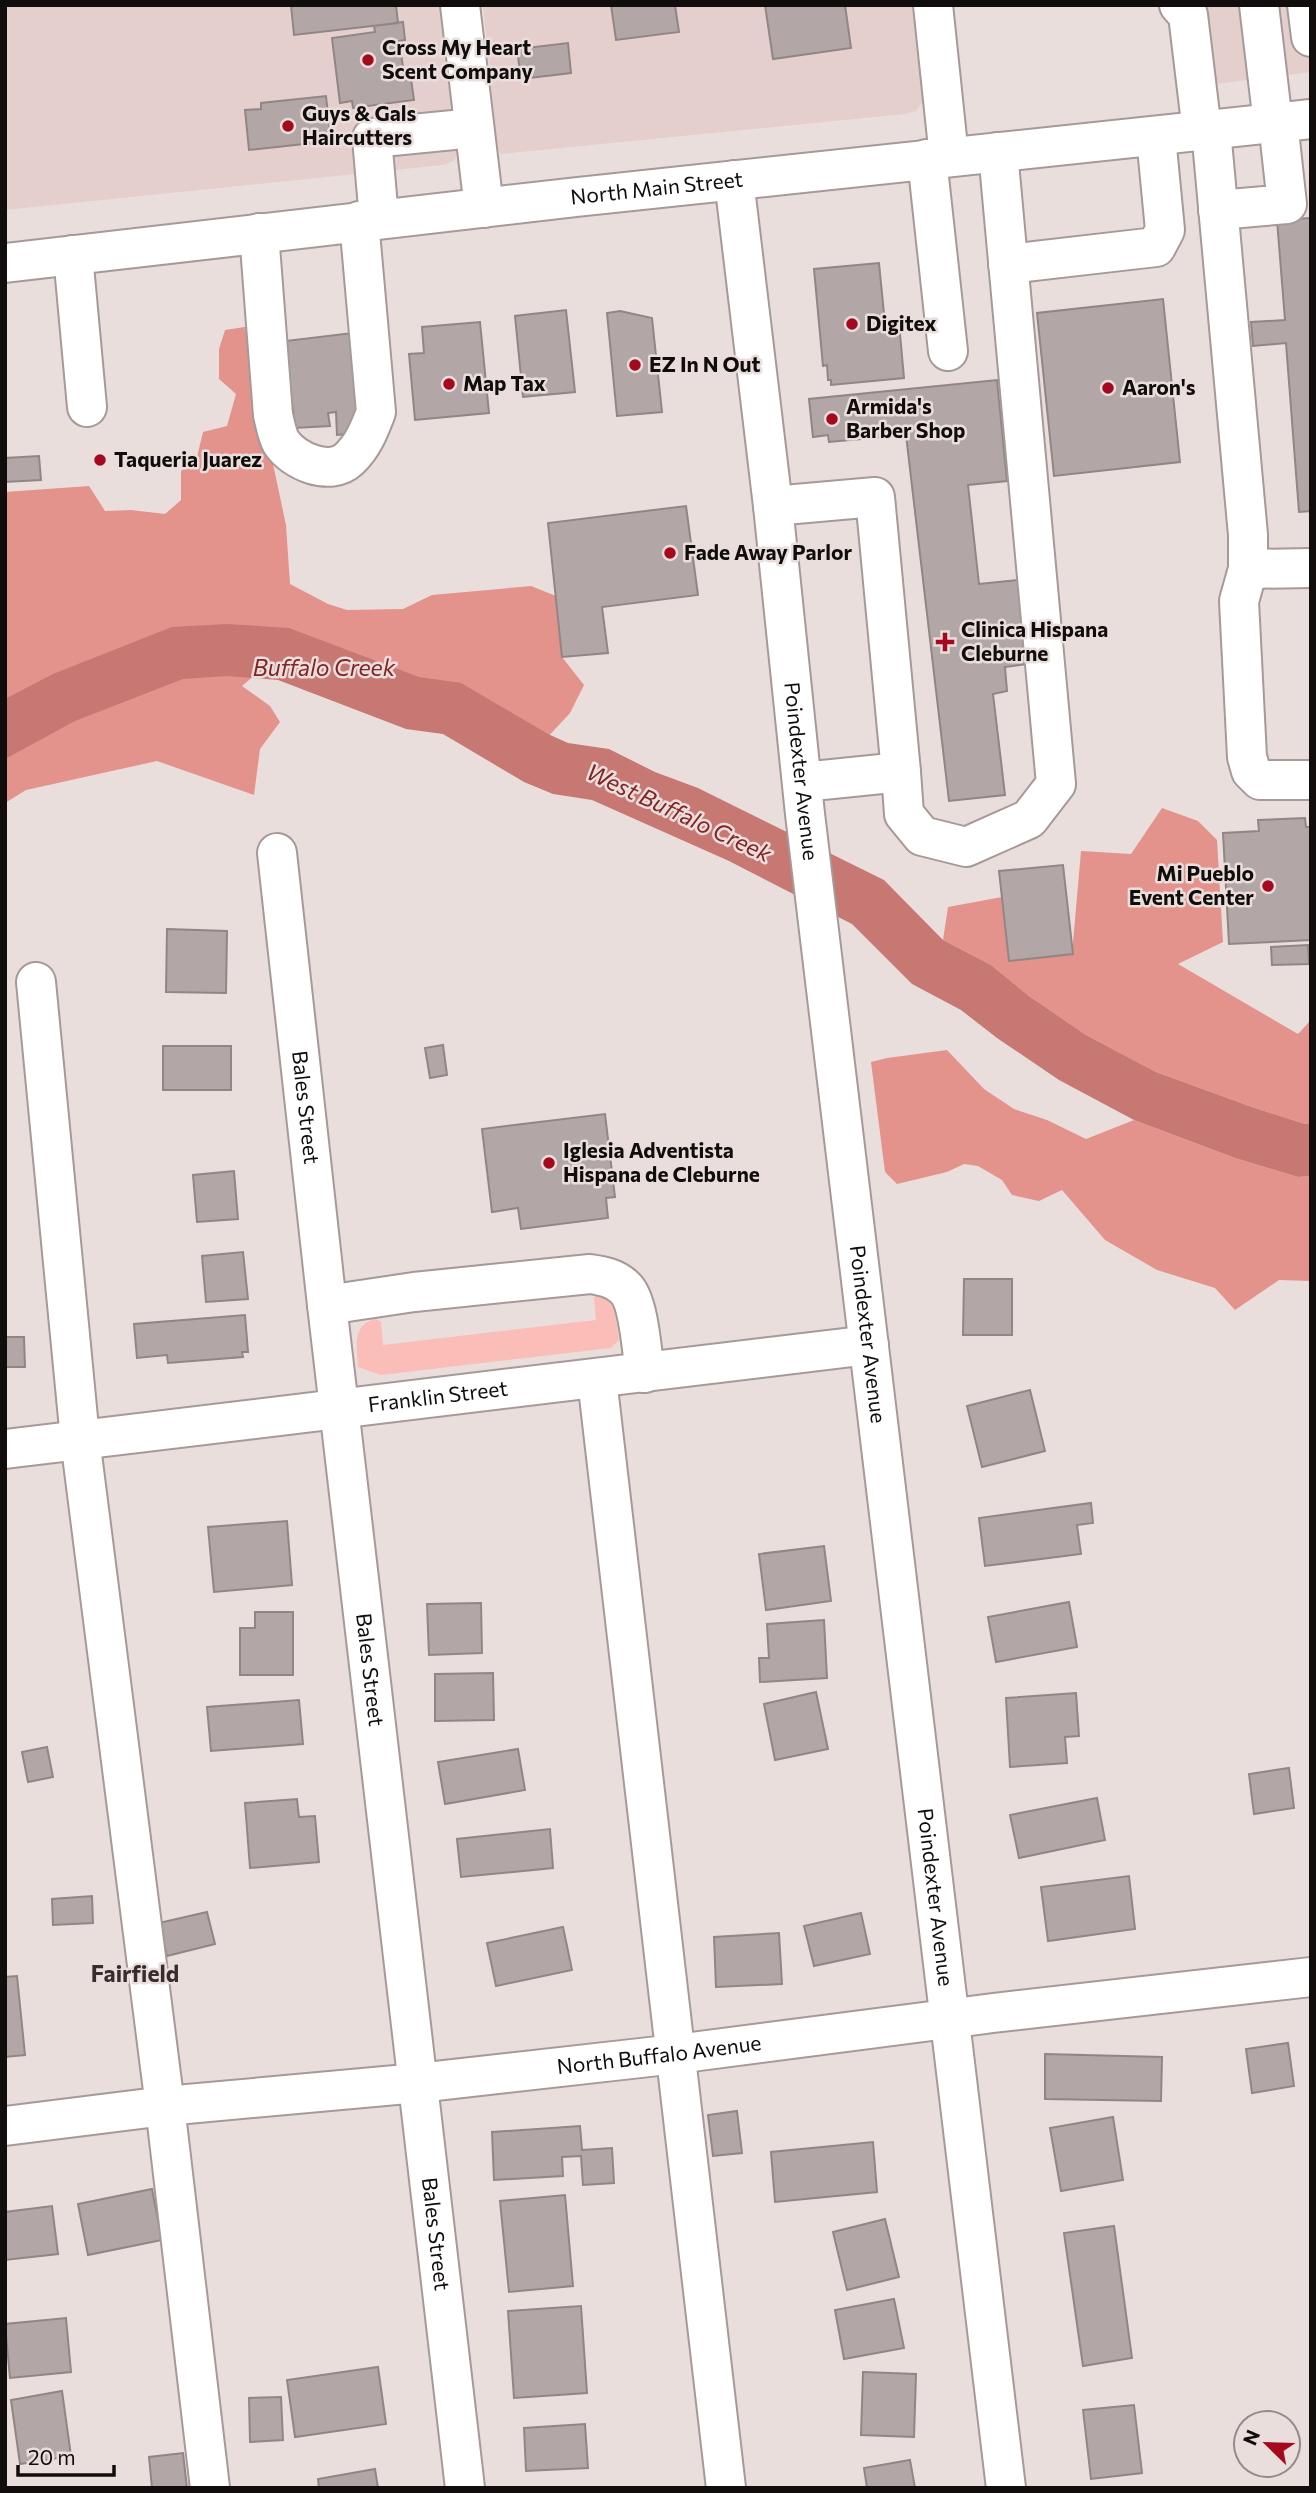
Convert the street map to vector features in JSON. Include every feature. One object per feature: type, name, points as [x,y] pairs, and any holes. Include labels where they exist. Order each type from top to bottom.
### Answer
[{"type":"street","points":[[460,5],[484,208]]},
{"type":"street","points":[[933,5],[948,351]]},
{"type":"street","points":[[1179,5],[1188,15],[1219,210],[1248,535],[1248,569],[1239,601],[1249,764],[1251,771],[1260,780],[1311,780]]},
{"type":"street","points":[[1219,210],[1287,204],[1288,121],[1259,5]]},
{"type":"street","points":[[1307,5],[1311,37]]},
{"type":"street","name":"North Main Street","points":[[5,263],[369,220],[1288,121]]},
{"type":"street","points":[[260,233],[273,415],[281,442],[297,457],[324,468],[347,462],[366,438],[376,412],[369,220],[372,138],[474,128]]},
{"type":"street","points":[[1008,264],[1156,247],[1164,230],[1156,137]]},
{"type":"street","points":[[773,506],[874,497],[904,814],[922,836],[966,847],[1029,819],[1056,783],[998,152]]},
{"type":"street","name":"Poindexter Avenue","points":[[734,180],[833,1050],[1006,2488]]},
{"type":"street","points":[[73,255],[87,407]]},
{"type":"street","points":[[1248,569],[1311,568]]},
{"type":"street","points":[[804,798],[901,772]]},
{"type":"street","name":"Bales Street","points":[[277,853],[465,2488]]},
{"type":"street","points":[[36,982],[80,1439],[165,2106],[210,2488]]},
{"type":"street","points":[[327,1305],[590,1274],[609,1278],[627,1289],[634,1306],[645,1373]]},
{"type":"street","name":"Franklin Street","points":[[5,1449],[869,1345]]},
{"type":"street","points":[[597,1379],[726,2488]]},
{"type":"street","name":"North Buffalo Avenue","points":[[5,2126],[165,2106],[418,2083],[676,2054],[1311,1977]]},
{"type":"shaded area","points":[[5,5],[440,5],[458,152],[454,161],[443,165],[5,210]]},
{"type":"shaded area","points":[[483,5],[914,5],[924,100],[916,111],[905,114],[501,154],[497,147]]},
{"type":"shaded area","points":[[1166,5],[1311,5],[1311,72],[1176,89]]},
{"type":"shaded area","points":[[258,325],[260,403],[286,525],[290,584],[328,604],[347,610],[403,609],[432,595],[531,586],[556,596],[562,657],[584,685],[570,713],[545,740],[263,668],[242,686],[270,706],[280,722],[260,749],[254,795],[157,761],[26,790],[5,803],[5,492],[89,486],[105,511],[131,510],[165,514],[181,500],[181,471],[197,457],[203,432],[227,426],[236,394],[219,379],[219,349],[225,330]]},
{"type":"shaded area","points":[[1162,808],[1198,821],[1217,840],[1223,942],[1178,964],[1298,1034],[1311,1020],[1311,1123],[1305,1124],[1252,1107],[1156,1072],[1086,1035],[1029,996],[991,965],[943,940],[948,907],[1002,897],[1009,961],[1072,954],[1081,851],[1131,854]]},
{"type":"shaded area","points":[[947,1050],[984,1089],[1014,1109],[1047,1120],[1086,1139],[1134,1120],[1235,1158],[1298,1177],[1311,1176],[1311,1281],[1279,1280],[1235,1310],[1215,1288],[1157,1270],[1105,1240],[1062,1190],[1039,1201],[1012,1195],[1002,1180],[978,1166],[964,1164],[947,1172],[897,1184],[885,1172],[871,1062]]},
{"type":"shaded area","points":[[597,1293],[603,1293],[614,1308],[619,1340],[611,1348],[381,1375],[358,1367],[359,1331],[362,1326],[376,1319],[381,1322],[383,1345],[596,1320],[594,1298]]},
{"type":"water","name":"Buffalo Creek","points":[[227,624],[289,628],[419,677],[461,683],[548,734],[568,743],[609,749],[655,772],[698,788],[884,880],[943,940],[991,965],[1029,996],[1086,1035],[1156,1072],[1252,1107],[1305,1124],[1311,1123],[1311,1176],[1298,1177],[1235,1158],[1134,1120],[1059,1080],[961,1010],[912,984],[852,924],[729,861],[592,800],[553,794],[524,782],[443,734],[406,729],[278,680],[227,676],[183,679],[75,721],[5,759],[5,699],[53,674],[172,627]]},
{"type":"building","points":[[291,5],[396,5],[398,23],[294,35]]},
{"type":"building","points":[[611,5],[675,5],[679,32],[616,40]]},
{"type":"building","points":[[765,5],[845,5],[851,48],[773,59]]},
{"type":"building","name":"Cross My Heart Scent Company","points":[[403,22],[405,40],[399,41],[405,80],[411,79],[414,100],[353,108],[352,101],[340,103],[332,38],[375,32],[374,26]]},
{"type":"building","points":[[568,43],[571,73],[521,79],[517,49]]},
{"type":"building","name":"Guys & Gals Haircutters","points":[[326,96],[331,141],[249,150],[245,110],[261,109],[261,103]]},
{"type":"building","points":[[1311,218],[1311,511],[1299,512],[1286,343],[1253,346],[1251,322],[1285,320],[1277,220]]},
{"type":"building","name":"Digitex","points":[[879,263],[885,324],[899,323],[904,378],[831,385],[827,365],[823,366],[814,269]]},
{"type":"building","name":"Aaron's","points":[[1163,299],[1180,462],[1054,476],[1037,313]]},
{"type":"building","points":[[566,310],[575,392],[523,397],[515,316]]},
{"type":"building","name":"EZ In N Out","points":[[620,311],[652,318],[662,412],[617,416],[607,313]]},
{"type":"building","name":"Map Tax","points":[[480,322],[489,413],[415,420],[409,354],[424,353],[422,327]]},
{"type":"building","points":[[352,333],[360,433],[337,435],[336,412],[328,413],[330,426],[294,428],[293,408],[289,408],[277,342]]},
{"type":"building","points":[[997,380],[1007,481],[968,485],[979,584],[1018,580],[1028,664],[1005,667],[1007,691],[993,694],[1005,795],[949,801],[906,435],[829,442],[828,435],[813,437],[809,399]]},
{"type":"building","points":[[39,456],[41,480],[5,482],[5,458]]},
{"type":"building","points":[[686,506],[698,595],[602,607],[608,653],[562,657],[548,523]]},
{"type":"building","name":"Mi Pueblo Event Center","points":[[1305,818],[1306,827],[1311,827],[1311,940],[1229,944],[1223,833],[1259,831],[1258,820]]},
{"type":"building","points":[[1063,865],[1073,954],[1009,961],[999,871]]},
{"type":"building","points":[[167,929],[227,931],[226,993],[166,992]]},
{"type":"building","points":[[1308,945],[1309,964],[1272,965],[1271,947]]},
{"type":"building","points":[[443,1045],[447,1075],[430,1078],[425,1048]]},
{"type":"building","points":[[163,1046],[231,1046],[231,1090],[163,1090]]},
{"type":"building","name":"Iglesia Adventista Hispana de Cleburne","points":[[605,1114],[615,1197],[606,1198],[608,1218],[521,1229],[518,1208],[492,1212],[482,1129]]},
{"type":"building","points":[[234,1171],[238,1219],[197,1222],[193,1175]]},
{"type":"building","points":[[243,1252],[248,1299],[206,1302],[202,1256]]},
{"type":"building","points":[[964,1279],[1012,1279],[1012,1335],[963,1335]]},
{"type":"building","points":[[245,1315],[248,1352],[242,1352],[243,1357],[168,1363],[167,1355],[137,1358],[134,1324]]},
{"type":"building","points":[[5,1337],[24,1337],[25,1367],[5,1367]]},
{"type":"building","points":[[1030,1390],[1045,1451],[982,1467],[967,1406]]},
{"type":"building","points":[[1091,1503],[1093,1523],[1077,1525],[1081,1554],[985,1566],[979,1518]]},
{"type":"building","points":[[287,1521],[292,1585],[214,1592],[208,1527]]},
{"type":"building","points":[[824,1546],[831,1601],[766,1610],[759,1554]]},
{"type":"building","points":[[1069,1602],[1077,1647],[996,1662],[988,1617]]},
{"type":"building","points":[[481,1603],[482,1653],[429,1655],[427,1604]]},
{"type":"building","points":[[255,1612],[293,1612],[293,1675],[240,1675],[240,1628],[255,1628]]},
{"type":"building","points":[[824,1620],[827,1678],[760,1682],[759,1658],[769,1658],[767,1624]]},
{"type":"building","points":[[493,1673],[494,1720],[435,1721],[435,1674]]},
{"type":"building","points":[[816,1692],[828,1749],[775,1760],[764,1704]]},
{"type":"building","points":[[1076,1693],[1079,1736],[1065,1737],[1067,1763],[1010,1767],[1006,1698]]},
{"type":"building","points":[[299,1700],[303,1744],[211,1751],[207,1707]]},
{"type":"building","points":[[47,1747],[53,1777],[28,1782],[22,1752]]},
{"type":"building","points":[[518,1749],[525,1790],[445,1804],[438,1762]]},
{"type":"building","points":[[1289,1768],[1294,1808],[1254,1814],[1249,1774]]},
{"type":"building","points":[[1097,1798],[1105,1840],[1019,1858],[1010,1815]]},
{"type":"building","points":[[297,1799],[299,1817],[315,1816],[319,1862],[250,1868],[245,1803]]},
{"type":"building","points":[[550,1829],[553,1868],[461,1877],[457,1839]]},
{"type":"building","points":[[1129,1876],[1135,1929],[1048,1941],[1041,1887]]},
{"type":"building","points":[[92,1896],[93,1923],[53,1925],[52,1899]]},
{"type":"building","points":[[207,1912],[215,1944],[167,1956],[159,1923]]},
{"type":"building","points":[[861,1913],[870,1954],[814,1966],[804,1926]]},
{"type":"building","points":[[563,1927],[572,1970],[496,1986],[487,1943]]},
{"type":"building","points":[[779,1933],[782,1984],[716,1987],[714,1937]]},
{"type":"building","points":[[17,1976],[25,2055],[5,2057],[5,1977]]},
{"type":"building","points":[[1288,2043],[1294,2086],[1252,2093],[1246,2049]]},
{"type":"building","points":[[1045,2054],[1162,2057],[1161,2101],[1045,2099]]},
{"type":"building","points":[[737,2111],[742,2153],[713,2156],[708,2115]]},
{"type":"building","points":[[1113,2117],[1123,2180],[1061,2191],[1050,2128]]},
{"type":"building","points":[[580,2126],[582,2150],[612,2148],[614,2183],[583,2185],[581,2156],[562,2157],[563,2176],[494,2180],[492,2132]]},
{"type":"building","points":[[873,2142],[877,2192],[775,2202],[771,2152]]},
{"type":"building","points":[[152,2189],[162,2240],[88,2255],[78,2204]]},
{"type":"building","points":[[565,2195],[573,2286],[509,2292],[500,2201]]},
{"type":"building","points":[[52,2206],[58,2254],[5,2260],[5,2212]]},
{"type":"building","points":[[885,2219],[899,2277],[847,2290],[833,2232]]},
{"type":"building","points":[[1114,2226],[1132,2358],[1083,2366],[1064,2233]]},
{"type":"building","points":[[894,2299],[904,2348],[844,2359],[835,2310]]},
{"type":"building","points":[[581,2306],[587,2393],[514,2398],[508,2311]]},
{"type":"building","points":[[66,2318],[71,2372],[10,2378],[5,2324]]},
{"type":"building","points":[[378,2367],[386,2424],[295,2437],[287,2380]]},
{"type":"building","points":[[863,2372],[916,2374],[914,2437],[861,2435]]},
{"type":"building","points":[[62,2391],[71,2456],[20,2464],[11,2400]]},
{"type":"building","points":[[281,2397],[283,2440],[250,2442],[249,2398]]},
{"type":"building","points":[[1134,2405],[1142,2473],[1091,2479],[1083,2410]]},
{"type":"building","points":[[585,2424],[588,2468],[526,2471],[524,2428]]},
{"type":"building","points":[[183,2453],[187,2488],[152,2488],[149,2457]]},
{"type":"building","points":[[910,2460],[915,2488],[867,2488],[864,2468]]},
{"type":"building","points":[[375,2469],[378,2488],[319,2488],[318,2479]]},
{"type":"place","name":"Cross My Heart Scent Company","points":[[368,60]]},
{"type":"place","name":"Guys & Gals Haircutters","points":[[288,126]]},
{"type":"place","name":"Digitex","points":[[852,324]]},
{"type":"place","name":"EZ In N Out","points":[[635,365]]},
{"type":"place","name":"Map Tax","points":[[449,384]]},
{"type":"place","name":"Aaron's","points":[[1108,388]]},
{"type":"place","name":"Armida's Barber Shop","points":[[832,419]]},
{"type":"place","name":"Taqueria Juarez","points":[[100,460]]},
{"type":"place","name":"Fade Away Parlor","points":[[670,553]]},
{"type":"place","name":"Clinica Hispana Cleburne","points":[[945,642]]},
{"type":"place","name":"Mi Pueblo Event Center","points":[[1268,886]]},
{"type":"place","name":"Iglesia Adventista Hispana de Cleburne","points":[[549,1163]]},
{"type":"district","name":"Fairfield","points":[[135,1974]]},
{"type":"water label","name":"West Buffalo Creek","points":[[679,813]]}]
